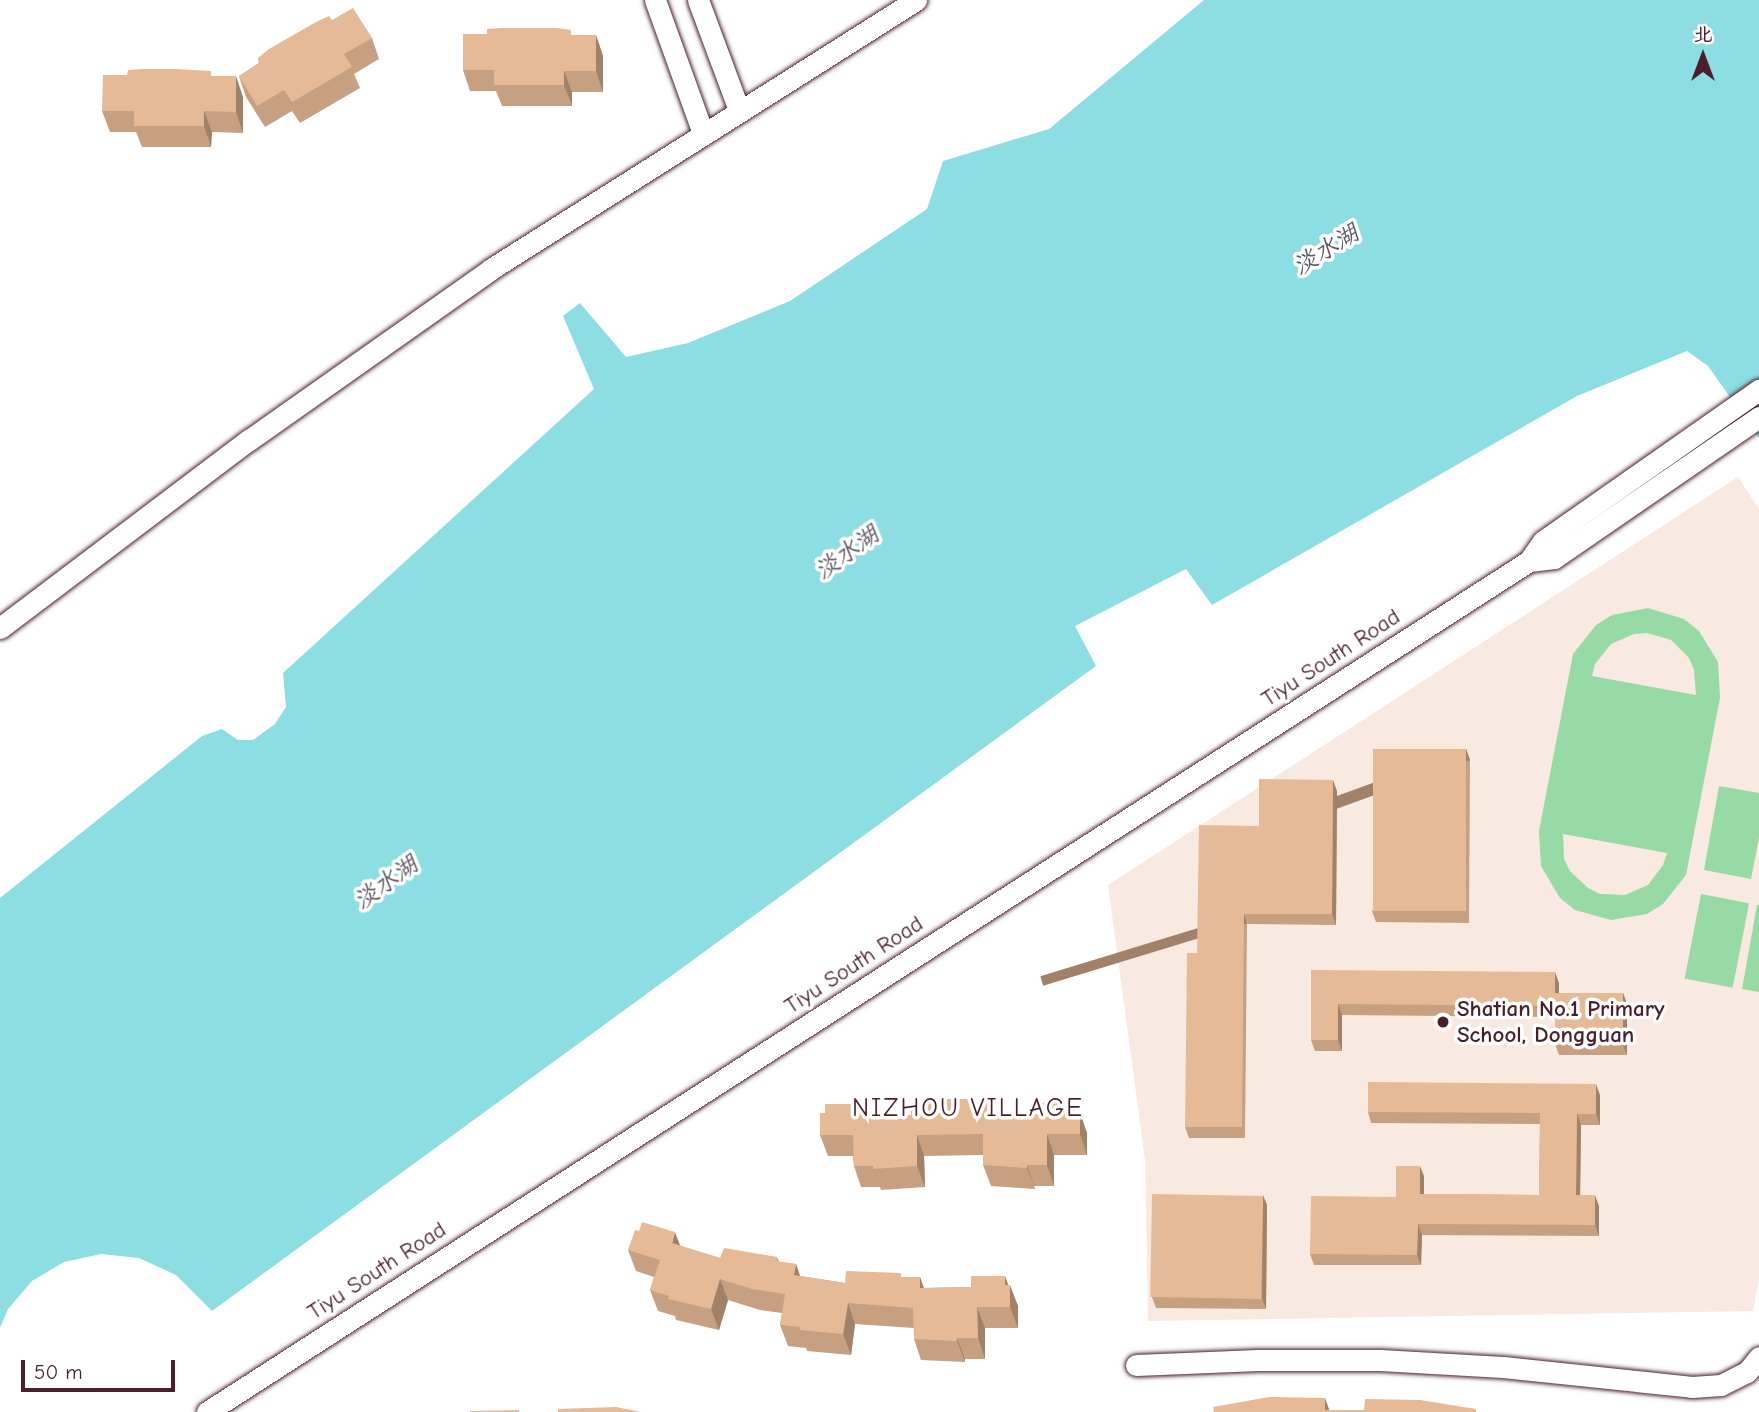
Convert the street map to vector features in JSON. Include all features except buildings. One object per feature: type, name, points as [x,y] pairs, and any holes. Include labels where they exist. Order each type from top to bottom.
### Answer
[{"type":"street","points":[[655,0],[703,133]]},
{"type":"street","points":[[698,0],[739,110]]},
{"type":"street","points":[[0,628],[304,401],[491,269],[916,0]]},
{"type":"street","name":"Tiyu South Road","points":[[206,1412],[1529,561],[1543,541],[1759,390]]},
{"type":"street","name":"Tiyu South Road","points":[[1529,561],[1554,558],[1661,487],[1759,417]]},
{"type":"street","points":[[1136,1365],[1258,1360],[1380,1360],[1503,1367],[1692,1387],[1721,1385],[1747,1372],[1759,1357]]},
{"type":"shaded area","name":"Shatian No.1 Primary School, Dongguan","points":[[1738,477],[1759,509],[1759,1279],[1753,1311],[1148,1321],[1145,1160],[1108,885]]},
{"type":"green space","points":[[1648,608],[1684,619],[1699,631],[1718,662],[1720,698],[1686,875],[1663,904],[1647,914],[1611,920],[1575,910],[1560,898],[1541,866],[1539,831],[1573,654],[1596,625],[1612,615]],"holes":[[[1647,633],[1671,640],[1689,658],[1694,670],[1696,695],[1592,676],[1595,664],[1611,644],[1634,634]],[[1563,834],[1667,853],[1663,865],[1648,885],[1625,895],[1600,894],[1588,888],[1570,871],[1564,859]]]},
{"type":"green space","points":[[1719,786],[1759,793],[1759,838],[1751,879],[1704,870]]},
{"type":"green space","points":[[1701,894],[1749,903],[1733,988],[1685,978]]},
{"type":"green space","points":[[1759,905],[1759,992],[1742,989]]},
{"type":"water","name":"淡水湖","points":[[1204,0],[1759,0],[1759,438],[1708,366],[1687,351],[1577,396],[1212,605],[1186,569],[1075,626],[1096,666],[212,1311],[176,1275],[139,1258],[101,1254],[64,1262],[32,1281],[8,1309],[0,1328],[0,898],[202,736],[222,729],[238,740],[253,740],[275,724],[286,707],[283,673],[594,389],[563,316],[580,303],[626,357],[688,343],[790,301],[927,209],[943,161],[1049,129]]},
{"type":"place","name":"Shatian No.1 Primary School, Dongguan","points":[[1443,1022]]},
{"type":"district","name":"NIZHOU VILLAGE","points":[[968,1109]]}]
